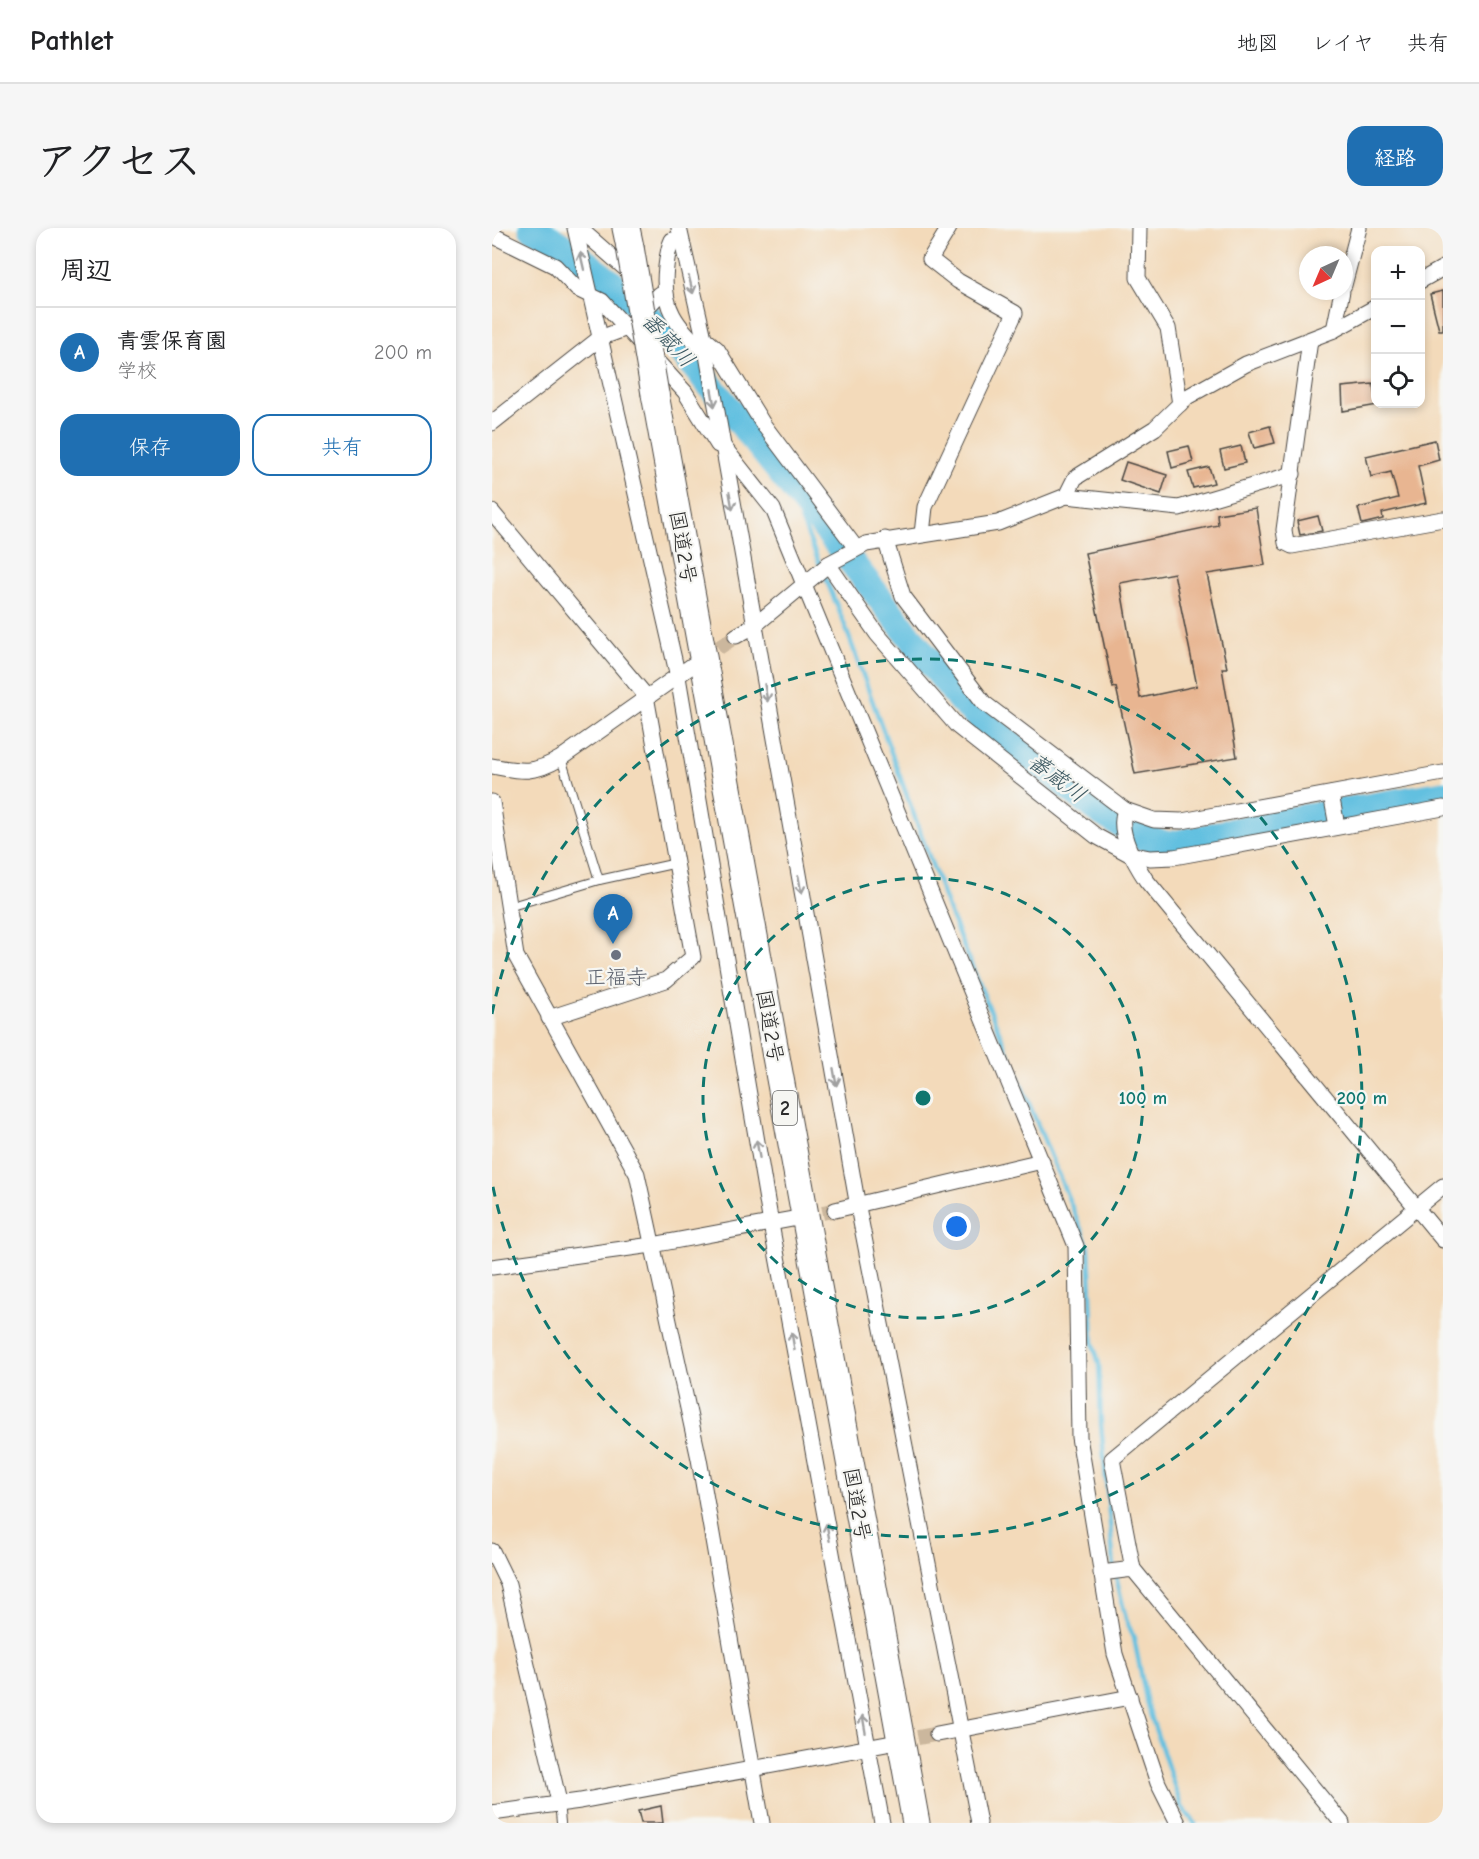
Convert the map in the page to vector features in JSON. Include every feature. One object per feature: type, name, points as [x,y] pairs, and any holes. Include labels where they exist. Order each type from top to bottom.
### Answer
[{"type":"highway","name":"国道2号","points":[[628,238],[915,1823]]},
{"type":"street","points":[[575,228],[678,677],[771,1224],[882,1823]]},
{"type":"street","points":[[579,228],[608,255],[661,296],[673,318],[687,336],[717,350],[763,424],[854,549]]},
{"type":"street","points":[[922,534],[925,507],[1015,313],[958,281],[930,259],[949,228]]},
{"type":"street","points":[[1139,228],[1138,278],[1168,328],[1180,404]]},
{"type":"street","points":[[1353,251],[1359,228]]},
{"type":"street","points":[[492,423],[600,338],[627,327],[661,296],[675,234]]},
{"type":"street","points":[[675,234],[704,345],[858,1207],[979,1823]]},
{"type":"street","points":[[492,235],[555,266],[577,289],[602,301],[685,392],[722,448],[773,509],[1076,1246],[1078,1437],[1115,1654],[1158,1783],[1178,1823]]},
{"type":"street","points":[[1425,278],[1443,268]]},
{"type":"street","points":[[1334,330],[1340,300]]},
{"type":"street","points":[[1066,496],[1075,478],[1155,428],[1187,397],[1246,364],[1334,330],[1371,310]]},
{"type":"street","points":[[1310,340],[1284,537],[1286,543],[1292,546],[1443,519]]},
{"type":"street","points":[[736,636],[754,626],[827,565],[854,549],[885,539],[972,529],[998,523],[1066,496],[1179,508],[1293,474]]},
{"type":"street","points":[[492,512],[646,696],[693,957],[666,980],[549,1018]]},
{"type":"street","points":[[885,539],[903,596],[984,703],[1124,813],[1154,820],[1182,821],[1332,797],[1443,773]]},
{"type":"street","points":[[827,565],[877,634],[957,726],[1096,836],[1129,854],[1150,858],[1174,857],[1443,808]]},
{"type":"street","points":[[492,766],[521,772],[541,770],[693,665]]},
{"type":"street","points":[[1332,797],[1337,826]]},
{"type":"street","points":[[492,802],[516,956],[637,1174],[701,1470],[762,1823]]},
{"type":"street","points":[[1124,813],[1129,854],[1146,880],[1443,1240]]},
{"type":"street","points":[[835,1210],[858,1207],[1041,1161]]},
{"type":"street","points":[[1342,1823],[1133,1569],[1112,1459],[1443,1186]]},
{"type":"street","points":[[492,1267],[652,1245],[798,1218]]},
{"type":"street","points":[[492,1551],[508,1584],[559,1802]]},
{"type":"street","points":[[1101,1573],[1133,1569]]},
{"type":"street","points":[[937,1734],[1130,1696]]},
{"type":"street","points":[[492,1813],[559,1802],[580,1801],[892,1743]]},
{"type":"lane","points":[[561,758],[599,880]]},
{"type":"lane","points":[[508,908],[599,880],[677,863]]},
{"type":"lane","points":[[559,1802],[561,1823]]},
{"type":"building","points":[[1443,291],[1443,330],[1439,330],[1430,294]]},
{"type":"building","points":[[1371,384],[1371,406],[1343,411],[1342,387]]},
{"type":"building","points":[[1270,426],[1275,443],[1254,448],[1249,432]]},
{"type":"building","points":[[1435,440],[1439,460],[1418,466],[1426,503],[1382,513],[1383,519],[1362,524],[1358,508],[1398,498],[1391,472],[1371,477],[1366,456]]},
{"type":"building","points":[[1189,446],[1193,462],[1172,468],[1168,451]]},
{"type":"building","points":[[1241,446],[1245,463],[1224,468],[1220,451]]},
{"type":"building","points":[[1126,462],[1167,475],[1161,494],[1120,480]]},
{"type":"building","points":[[1209,467],[1214,483],[1193,488],[1188,472]]},
{"type":"building","points":[[1256,508],[1265,565],[1207,574],[1227,668],[1222,668],[1237,757],[1135,774],[1116,687],[1113,688],[1085,553],[1218,525],[1217,514]],"holes":[[[1174,573],[1197,686],[1140,698],[1120,583]]]},
{"type":"building","points":[[1318,516],[1322,531],[1300,535],[1297,521]]},
{"type":"building","points":[[661,1806],[663,1823],[641,1823],[638,1811]]},
{"type":"waterway","name":"蕃蔵川","points":[[532,228],[568,250],[602,275],[663,332],[745,428],[960,700],[981,720],[1103,814],[1141,837],[1169,845],[1270,823],[1443,794]]},
{"type":"waterway","points":[[783,475],[844,623],[949,911],[1089,1248],[1093,1343],[1099,1364],[1101,1424],[1114,1567],[1126,1619],[1134,1638],[1147,1704],[1181,1806],[1195,1823]]},
{"type":"tunnel","points":[[699,661],[736,636]]},
{"type":"tunnel","points":[[800,1217],[835,1210]]},
{"type":"tunnel","points":[[895,1742],[937,1734]]},
{"type":"place","name":"青雲保育園","points":[[613,944]]},
{"type":"place","name":"正福寺","points":[[616,955]]},
{"type":"water label","name":"番蔵川","points":[[668,340]]}]
